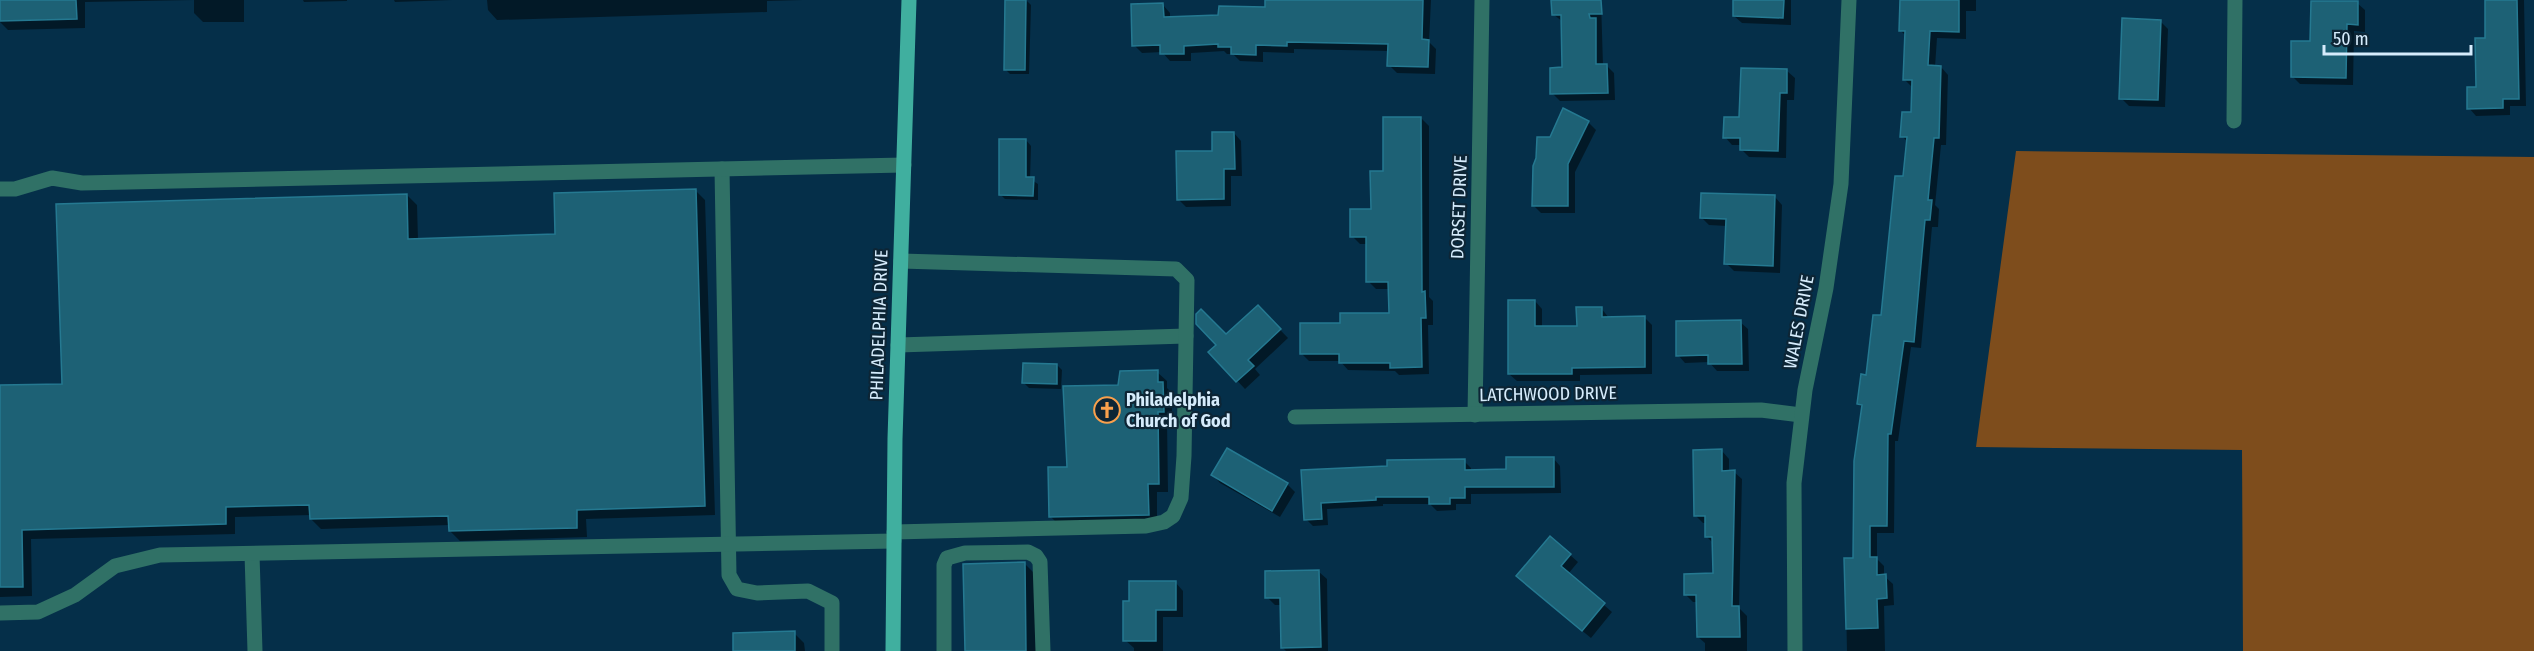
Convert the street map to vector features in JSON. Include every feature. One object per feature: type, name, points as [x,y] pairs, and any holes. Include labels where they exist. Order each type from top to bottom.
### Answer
[{"type":"main road","name":"PHILADELPHIA DRIVE","points":[[893,651],[898,345],[909,0]]},
{"type":"street","name":"DORSET DRIVE","points":[[1475,415],[1482,0]]},
{"type":"street","name":"WALES DRIVE","points":[[1796,651],[1794,483],[1801,415],[1826,288],[1841,184],[1849,0]]},
{"type":"street","points":[[2234,121],[2235,0]]},
{"type":"street","points":[[0,189],[15,189],[52,178],[82,183],[904,165]]},
{"type":"street","points":[[722,169],[729,575],[737,589],[757,593],[808,591],[831,603],[832,651]]},
{"type":"street","points":[[0,613],[38,612],[75,595],[115,566],[160,555],[728,544],[1146,526],[1164,522],[1173,516],[1181,498],[1185,456],[1187,280],[1176,269],[901,261]]},
{"type":"street","points":[[898,345],[1186,336]]},
{"type":"street","name":"LATCHWOOD DRIVE","points":[[1294,417],[1761,410],[1801,415]]},
{"type":"street","points":[[944,651],[944,565],[946,558],[965,553],[1028,552],[1036,556],[1040,562],[1043,651]]},
{"type":"street","points":[[252,554],[255,651]]},
{"type":"shaded area","points":[[2016,151],[2534,157],[2534,651],[2243,651],[2242,450],[1976,447]]},
{"type":"building","points":[[0,0],[76,0],[77,19],[0,21]]},
{"type":"building","points":[[1005,0],[1026,0],[1025,70],[1004,70]]},
{"type":"building","points":[[1265,0],[1423,0],[1422,39],[1429,40],[1428,67],[1387,66],[1388,44],[1287,42],[1287,46],[1256,45],[1256,55],[1231,54],[1231,47],[1218,47],[1218,44],[1184,46],[1184,54],[1160,54],[1160,45],[1132,46],[1131,4],[1163,3],[1164,17],[1218,15],[1219,6],[1265,7]]},
{"type":"building","points":[[1551,0],[1601,0],[1602,14],[1589,14],[1590,18],[1596,18],[1596,64],[1607,64],[1608,93],[1550,94],[1550,68],[1562,67],[1561,15],[1552,15]]},
{"type":"building","points":[[1733,0],[1784,0],[1783,18],[1733,16]]},
{"type":"building","points":[[1900,0],[1959,0],[1959,32],[1930,31],[1928,65],[1941,66],[1939,138],[1934,138],[1928,200],[1932,200],[1930,220],[1925,220],[1914,342],[1904,341],[1891,434],[1888,434],[1887,526],[1870,526],[1870,557],[1877,557],[1877,575],[1886,574],[1887,598],[1877,599],[1878,628],[1846,629],[1844,558],[1853,558],[1854,461],[1862,405],[1857,404],[1861,374],[1866,375],[1873,315],[1881,315],[1895,176],[1903,176],[1907,137],[1900,137],[1902,112],[1911,112],[1912,80],[1903,80],[1905,31],[1899,31]]},
{"type":"building","points":[[2485,0],[2517,0],[2519,99],[2503,99],[2503,108],[2467,109],[2467,87],[2476,87],[2475,38],[2485,38]]},
{"type":"building","points":[[2311,1],[2358,1],[2358,25],[2347,24],[2346,78],[2291,77],[2291,41],[2310,41]]},
{"type":"building","points":[[2122,18],[2161,20],[2158,100],[2119,99]]},
{"type":"building","points":[[1741,68],[1787,69],[1787,93],[1780,93],[1778,151],[1740,150],[1740,138],[1723,138],[1724,117],[1739,117]]},
{"type":"building","points":[[1563,108],[1589,121],[1568,164],[1568,206],[1532,206],[1533,166],[1536,158],[1537,137],[1550,137]]},
{"type":"building","points":[[1383,117],[1421,117],[1422,292],[1425,291],[1426,318],[1421,318],[1422,367],[1390,368],[1390,363],[1339,363],[1339,354],[1300,354],[1300,323],[1340,323],[1340,313],[1389,313],[1388,282],[1366,282],[1366,237],[1350,237],[1350,209],[1371,209],[1370,171],[1383,171]]},
{"type":"building","points":[[1212,132],[1234,132],[1235,169],[1224,169],[1224,199],[1177,200],[1176,151],[1212,151]]},
{"type":"building","points":[[999,139],[1026,139],[1026,177],[1034,177],[1033,196],[999,195]]},
{"type":"building","points":[[696,189],[705,506],[577,510],[577,528],[449,531],[448,516],[310,519],[309,505],[226,507],[226,524],[22,530],[23,587],[0,587],[0,385],[62,384],[56,204],[407,194],[408,239],[555,234],[554,193]]},
{"type":"building","points":[[1701,193],[1775,195],[1773,266],[1724,264],[1726,219],[1700,218]]},
{"type":"building","points":[[1508,300],[1535,300],[1535,326],[1577,326],[1576,307],[1602,307],[1602,317],[1645,316],[1645,367],[1572,368],[1572,374],[1508,374]]},
{"type":"building","points":[[1258,305],[1281,329],[1248,360],[1254,366],[1236,382],[1208,352],[1216,345],[1196,324],[1196,314],[1201,309],[1226,334]]},
{"type":"building","points":[[1741,320],[1742,364],[1708,364],[1708,355],[1676,356],[1676,321]]},
{"type":"building","points":[[1023,363],[1057,364],[1057,384],[1022,383]]},
{"type":"building","points":[[1158,370],[1158,382],[1163,382],[1164,412],[1158,412],[1159,484],[1148,484],[1149,515],[1049,517],[1048,467],[1067,467],[1063,386],[1118,385],[1120,371]]},
{"type":"building","points":[[1227,448],[1288,483],[1272,511],[1211,475]]},
{"type":"building","points":[[1722,449],[1722,471],[1735,470],[1732,606],[1739,606],[1740,637],[1697,637],[1696,595],[1684,595],[1684,574],[1713,573],[1712,537],[1705,537],[1705,516],[1694,516],[1693,450]]},
{"type":"building","points":[[1506,457],[1554,457],[1554,487],[1465,487],[1465,498],[1450,498],[1450,504],[1429,504],[1429,497],[1376,497],[1376,500],[1321,503],[1322,519],[1304,520],[1301,470],[1387,466],[1387,460],[1465,459],[1465,470],[1506,469]]},
{"type":"building","points":[[1550,536],[1571,554],[1561,566],[1605,603],[1582,631],[1516,576]]},
{"type":"building","points":[[1025,562],[1026,651],[965,651],[963,564]]},
{"type":"building","points":[[1319,570],[1321,647],[1281,648],[1280,598],[1265,598],[1265,571]]},
{"type":"building","points":[[1129,581],[1176,581],[1176,610],[1156,610],[1156,641],[1123,641],[1123,601],[1129,601]]},
{"type":"building","points":[[795,631],[795,651],[733,651],[733,633]]},
{"type":"place","name":"Philadelphia Church of God","points":[[1107,410]]}]
